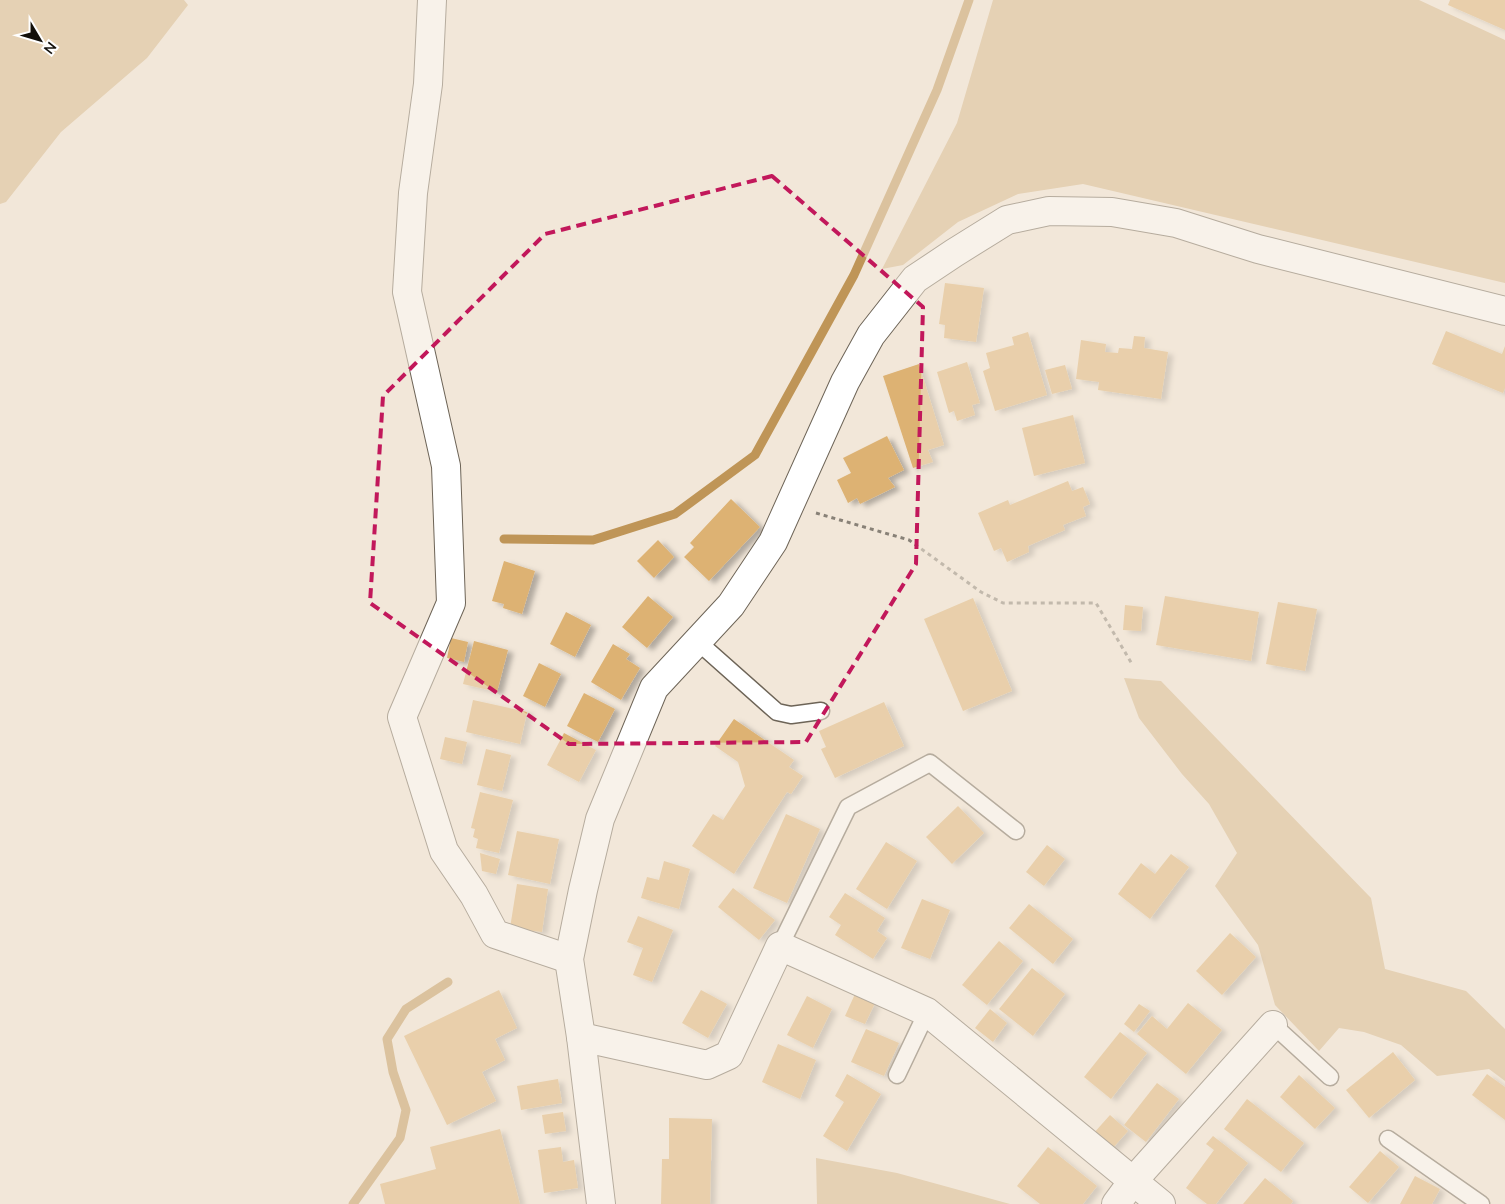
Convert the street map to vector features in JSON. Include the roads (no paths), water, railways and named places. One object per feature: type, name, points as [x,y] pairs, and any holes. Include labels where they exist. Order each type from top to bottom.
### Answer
[{"type":"street","points":[[432,0],[428,84],[413,192],[406,292],[446,466],[450,603],[402,717],[444,851],[474,895],[495,934],[569,959]]},
{"type":"street","points":[[601,1204],[581,1037],[569,959],[600,819],[654,688],[731,605],[773,542],[845,382],[871,335],[915,279],[1007,220],[1049,211],[1112,212],[1176,223],[1258,249],[1505,311]]},
{"type":"street","points":[[581,1037],[707,1065],[729,1055],[780,946],[927,1012],[1161,1204]]},
{"type":"street","points":[[1116,1204],[1132,1181],[1273,1025]]},
{"type":"lane","points":[[697,641],[777,712],[791,715],[821,711]]},
{"type":"lane","points":[[780,946],[848,808],[930,763],[1016,831]]},
{"type":"lane","points":[[897,1075],[927,1012]]},
{"type":"lane","points":[[1273,1025],[1330,1077]]},
{"type":"lane","points":[[1388,1139],[1481,1204]]},
{"type":"waterway","points":[[504,539],[593,540],[675,514],[755,455],[854,275],[937,90],[969,0]]},
{"type":"waterway","points":[[353,1204],[400,1138],[406,1110],[393,1072],[387,1039],[406,1009],[448,982]]}]
